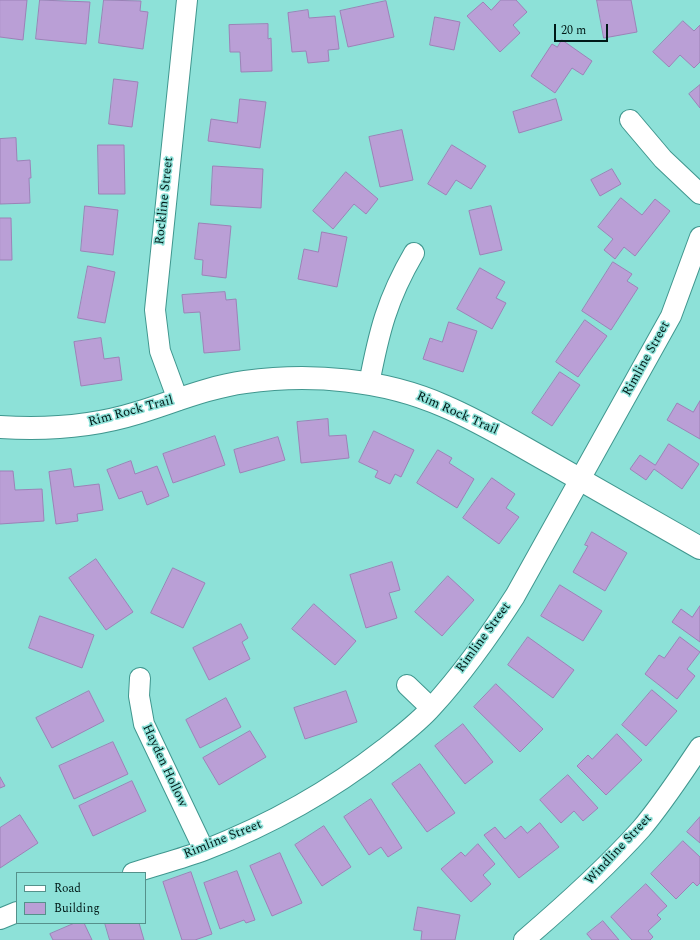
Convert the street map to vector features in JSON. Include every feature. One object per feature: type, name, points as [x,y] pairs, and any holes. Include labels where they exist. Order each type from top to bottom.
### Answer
[{"type":"street","name":"Rockline Street","points":[[178,400],[160,351],[155,310],[187,0]]},
{"type":"street","points":[[630,120],[663,159],[700,194]]},
{"type":"street","name":"Rimline Street","points":[[136,872],[204,850],[238,836],[306,803],[355,772],[400,736],[431,708],[492,632],[515,596],[671,316],[700,237]]},
{"type":"street","points":[[369,384],[382,322],[388,304],[401,275],[414,253]]},
{"type":"street","name":"Rim Rock Trail","points":[[0,427],[45,429],[80,426],[130,415],[221,386],[259,380],[324,378],[369,384],[418,396],[451,409],[480,423],[700,548]]},
{"type":"street","name":"Hayden Hollow","points":[[140,678],[139,696],[144,724],[204,850]]},
{"type":"street","points":[[407,685],[431,708]]},
{"type":"street","name":"Windline Street","points":[[524,940],[569,902],[641,828],[665,798],[700,747]]},
{"type":"street","points":[[0,919],[16,912]]},
{"type":"building","points":[[0,0],[27,0],[23,40],[0,37]]},
{"type":"building","points":[[40,0],[90,2],[86,44],[36,39]]},
{"type":"building","points":[[104,0],[141,1],[140,11],[148,12],[143,49],[99,43]]},
{"type":"building","points":[[501,0],[516,0],[527,12],[513,25],[520,33],[500,52],[467,16],[483,2],[491,10]]},
{"type":"building","points":[[597,0],[631,0],[637,32],[604,38]]},
{"type":"building","points":[[386,1],[394,37],[348,47],[340,11]]},
{"type":"building","points":[[308,10],[309,18],[335,16],[339,49],[328,50],[329,61],[308,63],[306,51],[292,52],[288,13]]},
{"type":"building","points":[[435,17],[460,22],[454,50],[430,45]]},
{"type":"building","points":[[683,21],[694,31],[700,25],[700,62],[694,68],[680,55],[669,67],[653,52]]},
{"type":"building","points":[[268,24],[268,39],[271,38],[272,71],[241,72],[240,52],[230,52],[229,25]]},
{"type":"building","points":[[562,40],[592,61],[583,75],[572,68],[555,93],[531,76],[552,44],[557,47]]},
{"type":"building","points":[[114,79],[138,82],[132,127],[109,124]]},
{"type":"building","points":[[700,85],[700,108],[689,94]]},
{"type":"building","points":[[240,99],[266,102],[260,148],[208,141],[211,119],[237,123]]},
{"type":"building","points":[[556,99],[562,120],[519,133],[513,112]]},
{"type":"building","points":[[402,130],[413,180],[380,187],[369,137]]},
{"type":"building","points":[[16,138],[17,161],[30,160],[30,203],[0,204],[0,139]]},
{"type":"building","points":[[98,145],[124,145],[125,194],[99,194]]},
{"type":"building","points":[[452,145],[486,166],[471,189],[456,180],[446,195],[428,184]]},
{"type":"building","points":[[213,166],[263,169],[261,208],[211,205]]},
{"type":"building","points":[[612,169],[621,184],[600,196],[591,180]]},
{"type":"building","points":[[346,172],[378,199],[366,214],[354,204],[333,229],[313,211]]},
{"type":"building","points":[[621,198],[642,215],[655,199],[670,211],[635,256],[624,247],[615,259],[604,250],[613,239],[598,227]]},
{"type":"building","points":[[85,206],[118,210],[113,255],[81,251]]},
{"type":"building","points":[[491,206],[502,250],[480,255],[469,211]]},
{"type":"building","points":[[0,218],[11,218],[12,260],[0,260]]},
{"type":"building","points":[[199,223],[231,226],[226,278],[202,275],[203,260],[195,259]]},
{"type":"building","points":[[322,232],[347,237],[337,287],[298,279],[304,249],[318,252]]},
{"type":"building","points":[[613,262],[632,274],[627,281],[638,288],[611,330],[582,311]]},
{"type":"building","points":[[88,266],[115,272],[105,323],[78,318]]},
{"type":"building","points":[[480,268],[505,282],[496,298],[506,303],[492,329],[457,309]]},
{"type":"building","points":[[225,292],[226,300],[236,299],[240,350],[204,353],[200,312],[184,313],[182,295]]},
{"type":"building","points":[[585,320],[607,336],[578,377],[556,362]]},
{"type":"building","points":[[449,322],[477,331],[463,372],[423,359],[430,338],[442,342]]},
{"type":"building","points":[[101,338],[104,359],[119,357],[122,380],[81,386],[74,342]]},
{"type":"building","points":[[560,372],[580,385],[552,426],[532,413]]},
{"type":"building","points":[[700,401],[700,439],[667,420],[677,403],[693,412]]},
{"type":"building","points":[[328,419],[329,436],[346,435],[349,458],[301,463],[297,422]]},
{"type":"building","points":[[374,431],[414,450],[401,477],[395,474],[390,484],[375,477],[378,471],[359,462]]},
{"type":"building","points":[[215,436],[225,465],[173,483],[163,454]]},
{"type":"building","points":[[278,437],[285,460],[240,473],[234,450]]},
{"type":"building","points":[[669,444],[699,464],[682,489],[654,469],[646,480],[630,469],[640,455],[655,465]]},
{"type":"building","points":[[438,450],[452,458],[449,463],[474,479],[457,508],[417,483]]},
{"type":"building","points":[[131,461],[135,474],[157,466],[169,496],[147,505],[142,491],[119,499],[107,470]]},
{"type":"building","points":[[71,469],[74,487],[99,484],[103,510],[77,514],[78,521],[56,524],[49,472]]},
{"type":"building","points":[[0,471],[13,471],[15,490],[42,489],[44,521],[0,524]]},
{"type":"building","points":[[492,478],[515,494],[506,508],[519,517],[499,544],[463,518]]},
{"type":"building","points":[[592,532],[627,553],[605,591],[573,572],[588,546],[585,545]]},
{"type":"building","points":[[96,559],[133,612],[106,630],[69,578]]},
{"type":"building","points":[[392,562],[400,590],[389,593],[397,618],[366,628],[350,575]]},
{"type":"building","points":[[173,568],[205,583],[183,628],[151,613]]},
{"type":"building","points":[[448,576],[474,600],[442,636],[415,612]]},
{"type":"building","points":[[560,585],[602,611],[583,641],[541,616]]},
{"type":"building","points":[[314,604],[356,641],[335,665],[292,629]]},
{"type":"building","points":[[700,606],[700,642],[672,622],[681,609],[692,617]]},
{"type":"building","points":[[40,616],[94,635],[82,668],[29,648]]},
{"type":"building","points":[[241,624],[248,638],[242,642],[250,659],[209,680],[193,648]]},
{"type":"building","points":[[528,637],[574,670],[553,698],[508,665]]},
{"type":"building","points":[[680,637],[700,652],[687,669],[695,676],[677,699],[645,674],[659,655],[664,658]]},
{"type":"building","points":[[496,684],[543,729],[520,752],[474,707]]},
{"type":"building","points":[[652,690],[677,711],[646,746],[622,725]]},
{"type":"building","points":[[89,691],[104,721],[52,748],[36,718]]},
{"type":"building","points":[[346,691],[357,722],[305,739],[294,708]]},
{"type":"building","points":[[226,698],[241,727],[200,748],[186,720]]},
{"type":"building","points":[[463,724],[493,762],[465,784],[435,746]]},
{"type":"building","points":[[250,731],[266,757],[219,785],[203,758]]},
{"type":"building","points":[[617,734],[642,760],[606,795],[577,766],[588,755],[592,759]]},
{"type":"building","points":[[113,742],[128,774],[74,799],[59,766]]},
{"type":"building","points":[[420,764],[455,813],[427,832],[392,784]]},
{"type":"building","points":[[568,775],[598,808],[583,821],[574,811],[561,823],[540,800]]},
{"type":"building","points":[[0,777],[5,786],[0,788]]},
{"type":"building","points":[[132,781],[146,811],[93,836],[79,806]]},
{"type":"building","points":[[371,799],[402,848],[388,857],[381,847],[369,855],[344,817]]},
{"type":"building","points":[[20,815],[38,843],[0,868],[0,828]]},
{"type":"building","points":[[700,817],[700,843],[687,832]]},
{"type":"building","points":[[540,823],[559,847],[519,878],[484,835],[495,827],[505,839],[521,826],[527,833]]},
{"type":"building","points":[[324,826],[351,867],[322,886],[295,845]]},
{"type":"building","points":[[683,841],[700,857],[700,883],[697,886],[693,882],[676,899],[651,874]]},
{"type":"building","points":[[478,844],[495,864],[483,875],[491,884],[471,902],[441,869],[461,852],[465,856]]},
{"type":"building","points":[[280,853],[302,903],[272,916],[250,866]]},
{"type":"building","points":[[237,871],[255,920],[246,923],[244,920],[220,929],[204,883]]},
{"type":"building","points":[[191,872],[212,934],[195,940],[182,940],[163,882]]},
{"type":"building","points":[[646,884],[667,906],[657,915],[661,919],[648,931],[653,937],[650,940],[632,940],[611,917]]},
{"type":"building","points":[[418,907],[460,915],[455,940],[421,940],[422,931],[414,930]]},
{"type":"building","points":[[603,921],[619,940],[592,940],[587,934]]},
{"type":"building","points":[[73,924],[84,924],[92,940],[53,940],[50,934]]},
{"type":"building","points":[[105,924],[139,924],[144,940],[110,940]]}]
